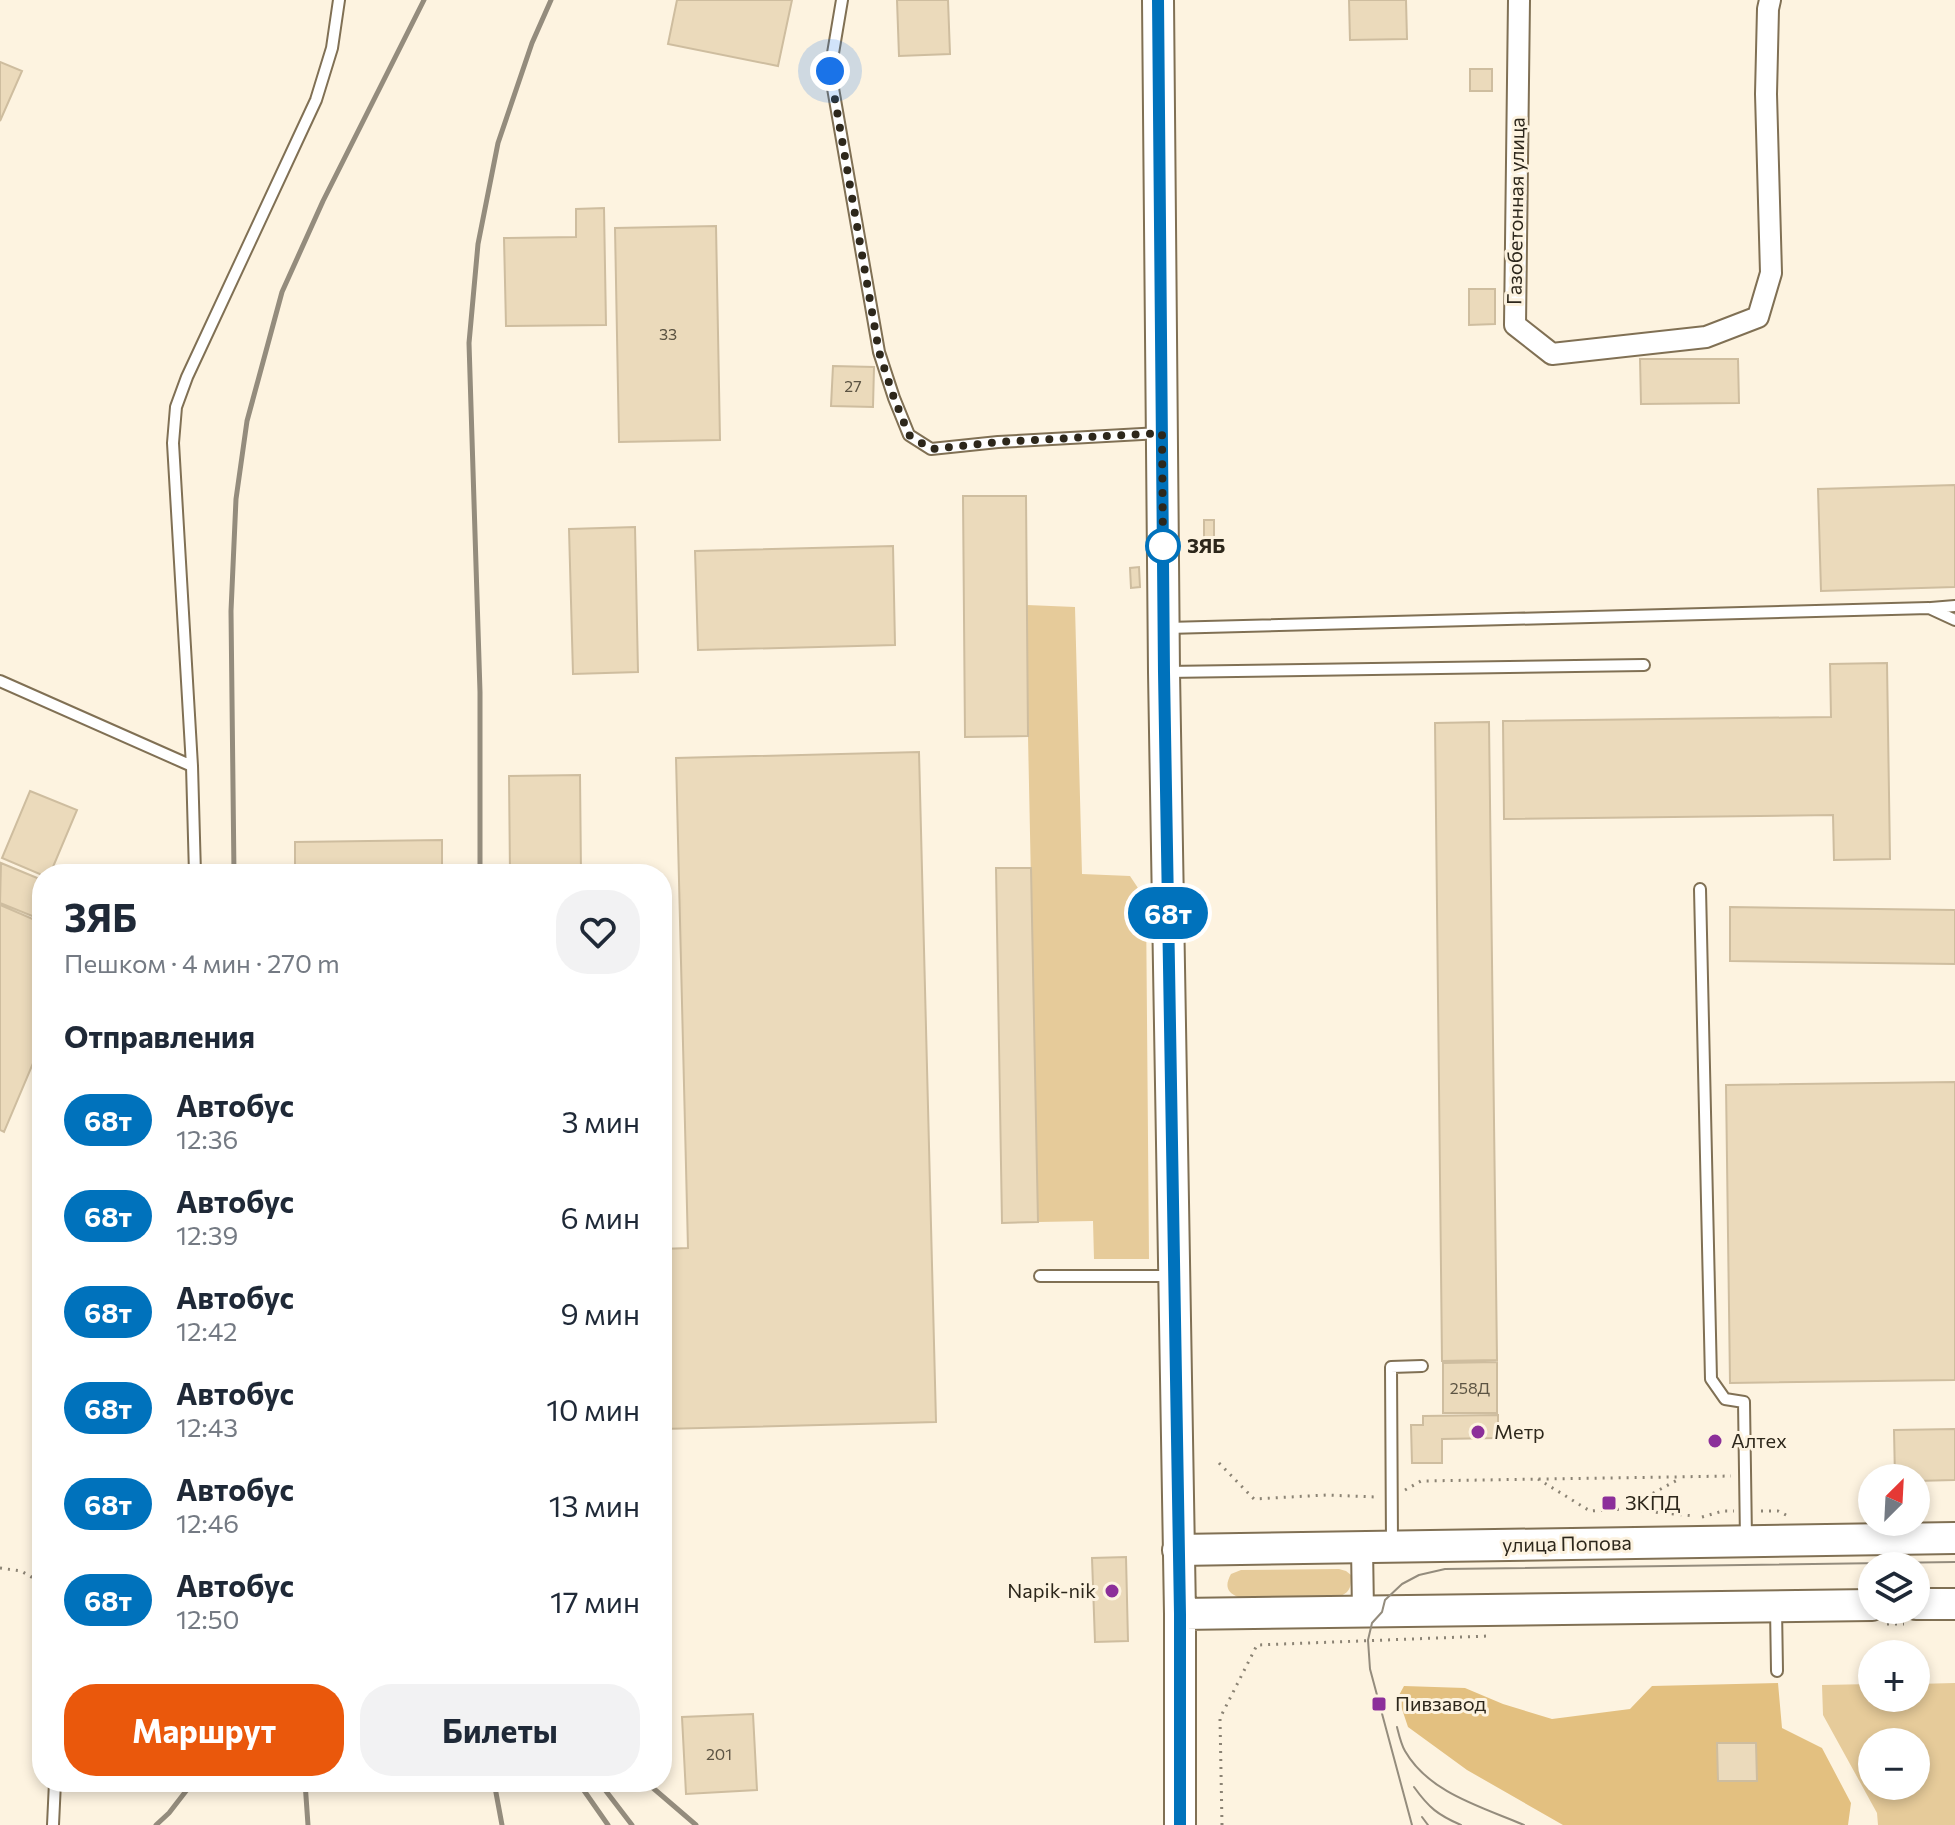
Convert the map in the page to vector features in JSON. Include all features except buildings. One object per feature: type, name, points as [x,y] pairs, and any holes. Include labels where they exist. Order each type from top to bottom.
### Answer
[{"type":"main road","points":[[1158,0],[1164,672],[1180,1614],[1180,1825]]},
{"type":"main road","name":"улица Попова","points":[[1178,1550],[1955,1538]]},
{"type":"main road","points":[[1930,1604],[1955,1604]]},
{"type":"main road","points":[[1180,1614],[1858,1605]]},
{"type":"street","name":"Газобетонная улица","points":[[1519,0],[1515,325],[1552,354],[1706,337],[1758,317],[1771,273],[1766,94],[1770,0]]},
{"type":"street","points":[[1363,1612],[1377,1546]]},
{"type":"lane","points":[[195,864],[173,443],[176,407],[187,377],[316,100],[332,48],[339,0]]},
{"type":"lane","points":[[842,0],[830,71],[879,352],[909,435],[931,449],[1162,433]]},
{"type":"lane","points":[[1165,629],[1955,606]]},
{"type":"lane","points":[[1929,608],[1955,620]]},
{"type":"lane","points":[[1164,672],[1644,665]]},
{"type":"lane","points":[[0,681],[192,766]]},
{"type":"lane","points":[[1700,889],[1711,1379],[1725,1399],[1744,1402],[1746,1541]]},
{"type":"lane","points":[[1040,1276],[1174,1276]]},
{"type":"lane","points":[[1377,1546],[1391,1498],[1391,1367],[1422,1366]]},
{"type":"lane","points":[[1776,1606],[1777,1671]]},
{"type":"lane","points":[[53,1825],[55,1792]]},
{"type":"path","points":[[1219,1463],[1254,1499],[1326,1495],[1391,1498],[1421,1481],[1745,1476]]},
{"type":"path","points":[[1624,1509],[1682,1477]]},
{"type":"path","points":[[1538,1479],[1590,1511],[1624,1509],[1700,1517],[1723,1511],[1778,1511],[1788,1516]]},
{"type":"path","points":[[0,1568],[21,1571],[32,1577]]},
{"type":"path","points":[[1222,1825],[1220,1718],[1257,1645]]},
{"type":"shaded area","points":[[1027,605],[1075,607],[1082,874],[1130,876],[1146,900],[1149,1259],[1094,1259],[1093,1221],[1038,1222]]},
{"type":"shaded area","points":[[1339,1569],[1351,1575],[1350,1588],[1341,1596],[1238,1597],[1228,1588],[1231,1574],[1241,1570]]},
{"type":"shaded area","points":[[1778,1683],[1782,1728],[1822,1748],[1851,1803],[1848,1825],[1563,1825],[1467,1770],[1408,1727],[1398,1697],[1404,1686],[1465,1688],[1552,1719],[1630,1709],[1652,1686]]},
{"type":"shaded area","points":[[1955,1683],[1955,1825],[1878,1825],[1877,1813],[1870,1800],[1930,1800],[1930,1728],[1858,1728],[1858,1779],[1823,1715],[1822,1685],[1858,1684],[1858,1712],[1930,1712],[1930,1684]]},
{"type":"tram line","points":[[1412,1825],[1370,1669],[1368,1640],[1372,1623],[1382,1612],[1385,1600],[1402,1584],[1419,1575],[1445,1569],[1955,1562]]},
{"type":"tram line","points":[[1397,1727],[1405,1751],[1428,1778],[1474,1805],[1524,1825]]},
{"type":"tram line","points":[[1414,1787],[1434,1810],[1461,1825]]},
{"type":"tram line","points":[[1422,1817],[1428,1825]]},
{"type":"railway","points":[[234,864],[231,611],[236,499],[247,421],[282,292],[323,201],[424,0]]},
{"type":"railway","points":[[480,864],[480,692],[469,343],[478,244],[498,143],[532,43],[551,0]]},
{"type":"railway","points":[[156,1825],[185,1792]]},
{"type":"railway","points":[[306,1792],[308,1825]]},
{"type":"railway","points":[[496,1792],[502,1825]]},
{"type":"railway","points":[[585,1792],[608,1825]]},
{"type":"railway","points":[[607,1792],[632,1825]]},
{"type":"railway","points":[[658,1792],[696,1825]]},
{"type":"bus line","name":"68т","points":[[1158,0],[1164,672],[1180,1614],[1180,1825]]},
{"type":"place","name":"ЗЯБ","points":[[1163,546]]},
{"type":"place","name":"Метр","points":[[1478,1432]]},
{"type":"place","name":"Алтех","points":[[1715,1441]]},
{"type":"place","name":"ЗКПД","points":[[1609,1503]]},
{"type":"place","name":"Napik-nik","points":[[1112,1591]]},
{"type":"place","name":"Пивзавод","points":[[1379,1704]]},
{"type":"route","points":[[830,71],[879,352],[909,435],[931,449],[1162,433],[1163,546]]}]
